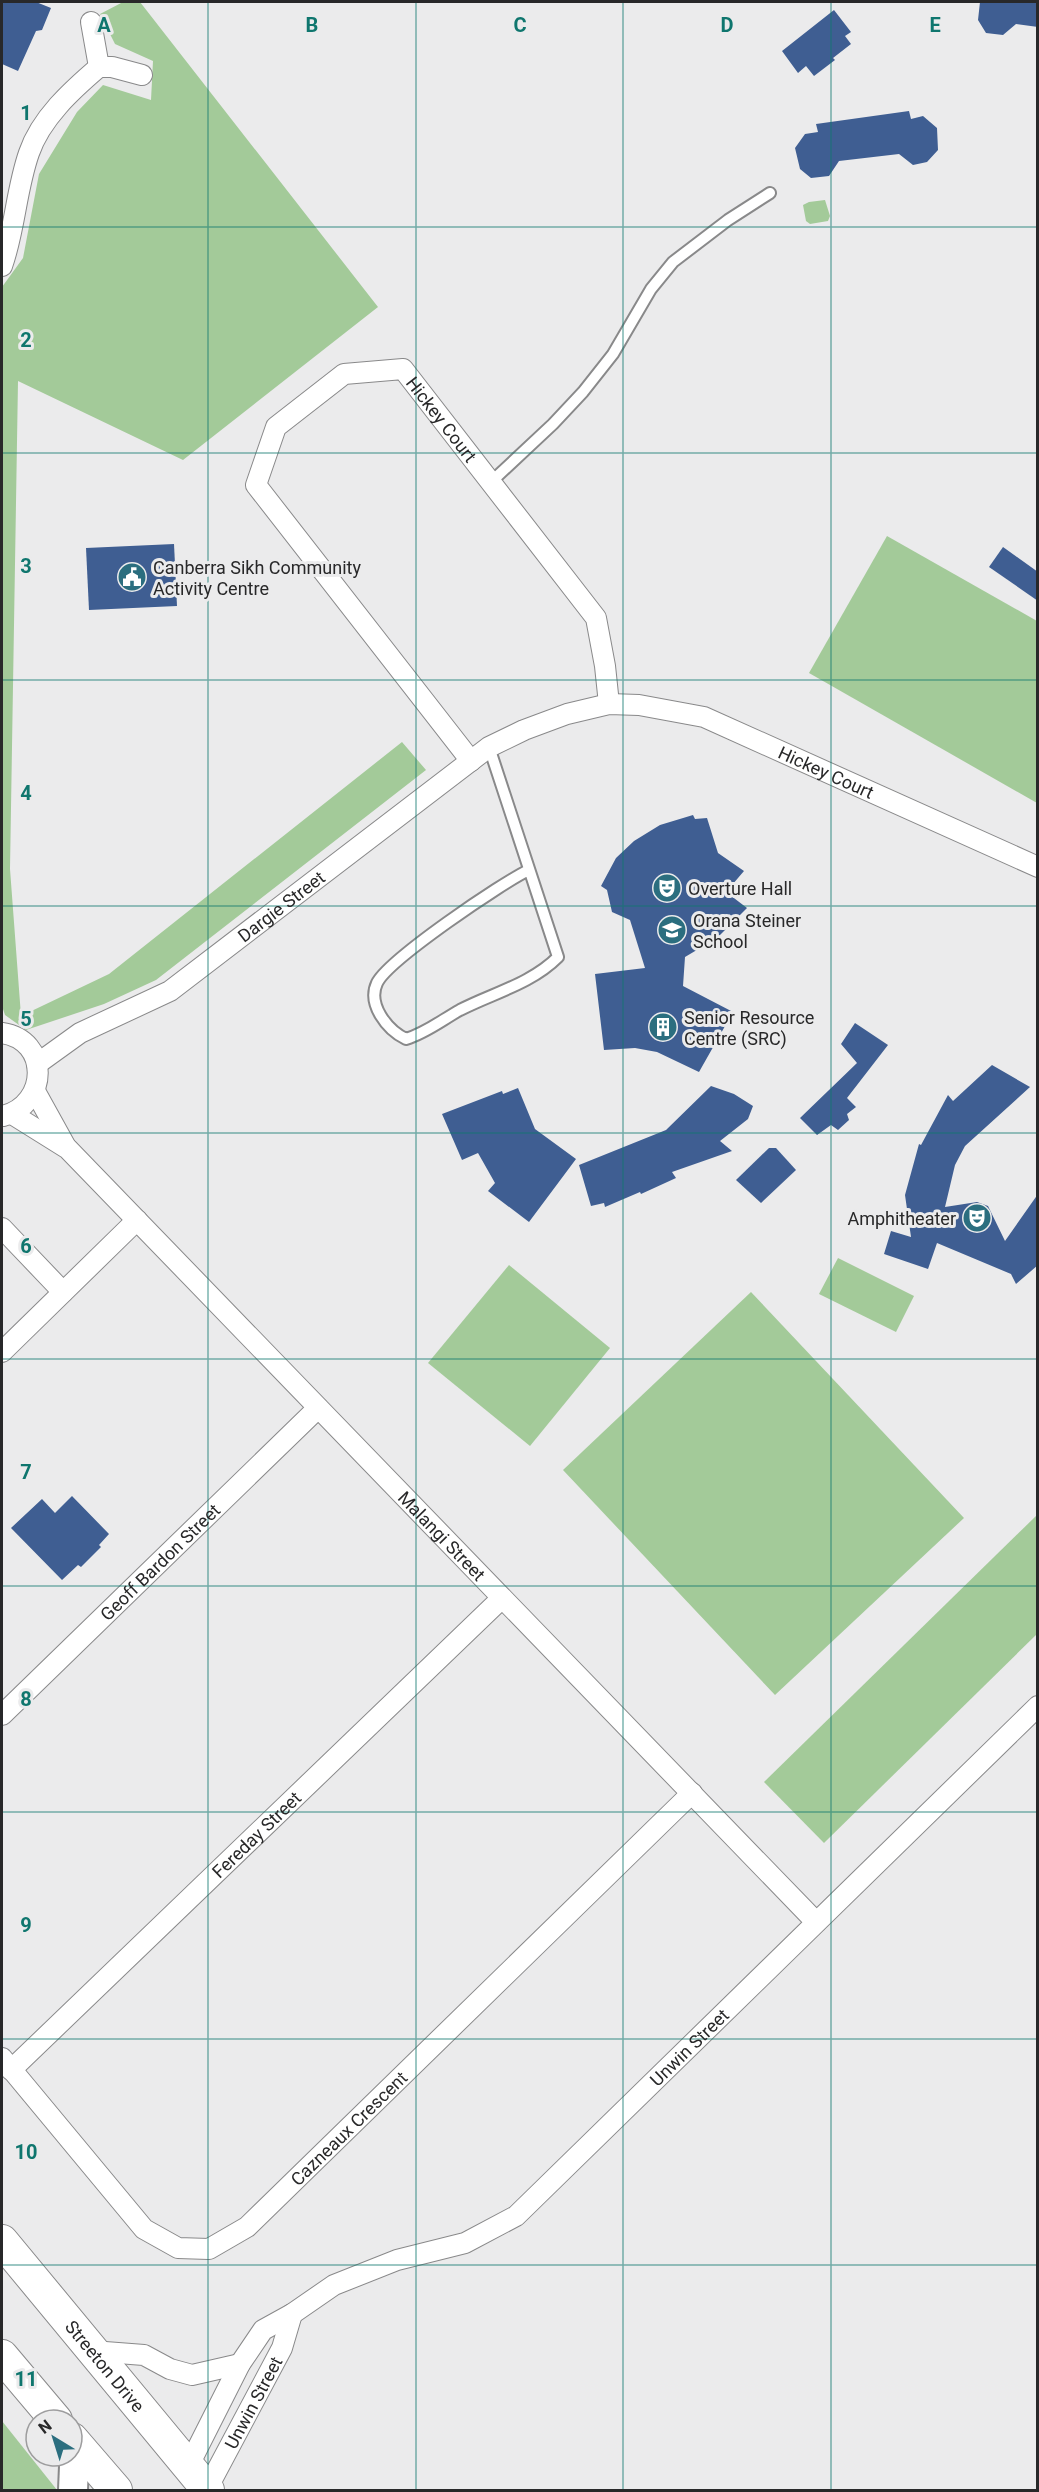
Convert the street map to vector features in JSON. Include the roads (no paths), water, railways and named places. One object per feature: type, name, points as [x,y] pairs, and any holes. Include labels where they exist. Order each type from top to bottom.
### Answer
[{"type":"main road","name":"Streeton Drive","points":[[2,2241],[92,2351],[197,2486]]},
{"type":"main road","points":[[2,2356],[46,2408]]},
{"type":"main road","points":[[84,2453],[116,2490]]},
{"type":"main road","points":[[71,2468],[73,2490]]},
{"type":"street","points":[[91,22],[99,67]]},
{"type":"street","points":[[2,266],[30,150],[42,128],[64,99],[99,67],[112,67],[142,75]]},
{"type":"street","name":"Hickey Court","points":[[609,704],[596,618],[403,369],[344,374],[276,428],[256,485],[471,761],[489,747],[524,730],[567,714],[609,704],[639,705],[704,717],[1038,867]]},
{"type":"street","name":"Dargie Street","points":[[37,1064],[80,1033],[170,991],[471,761]]},
{"type":"street","points":[[7,1115],[30,1100],[38,1078],[37,1064],[9,1033]]},
{"type":"street","name":"Dargie Street","points":[[9,1033],[80,1033]]},
{"type":"street","name":"Malangi Street","points":[[35,1091],[68,1149],[816,1922]]},
{"type":"street","name":"Malangi Street","points":[[7,1115],[68,1149]]},
{"type":"street","points":[[2,1352],[137,1220]]},
{"type":"street","points":[[2,1228],[63,1292]]},
{"type":"street","name":"Geoff Bardon Street","points":[[2,1715],[318,1408]]},
{"type":"street","name":"Fereday Street","points":[[6,2064],[502,1598]]},
{"type":"street","name":"Unwin Street","points":[[197,2486],[240,2364],[263,2330],[292,2314],[334,2285],[397,2259],[465,2243],[516,2216],[1038,1706]]},
{"type":"street","name":"Cazneaux Crescent","points":[[6,2064],[144,2229],[178,2248],[208,2249],[247,2227],[692,1793]]},
{"type":"street","name":"Unwin Street","points":[[197,2486],[282,2348],[292,2314]]},
{"type":"street","name":"Unwin Street","points":[[92,2351],[144,2355],[170,2369],[192,2375],[240,2364]]},
{"type":"lane","points":[[491,482],[553,424],[583,392],[612,354],[651,289],[673,262],[728,220],[770,193]]},
{"type":"lane","points":[[489,747],[558,957],[546,970],[461,1010],[416,1036],[406,1039],[396,1034],[385,1022],[376,1006],[374,992],[378,980],[429,937],[509,879],[529,870]]},
{"type":"place","name":"Canberra Sikh Community Activity Centre","points":[[132,577]]},
{"type":"place","name":"Overture Hall","points":[[667,888]]},
{"type":"place","name":"Orana Steiner School","points":[[672,930]]},
{"type":"place","name":"Senior Resource Centre (SRC)","points":[[663,1027]]},
{"type":"place","name":"Amphitheater","points":[[977,1218]]}]
